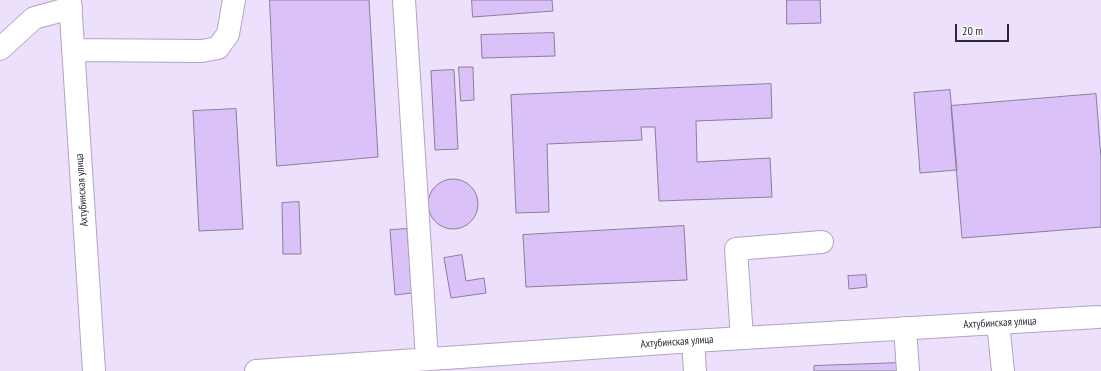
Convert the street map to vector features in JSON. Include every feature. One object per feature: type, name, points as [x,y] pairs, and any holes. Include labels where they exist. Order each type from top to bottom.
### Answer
[{"type":"street","points":[[74,50],[202,51],[218,48],[228,34],[234,0]]},
{"type":"street","points":[[404,0],[427,359]]},
{"type":"street","points":[[0,49],[34,18],[71,4]]},
{"type":"street","name":"Ахтубинская улица","points":[[71,4],[94,371]]},
{"type":"street","points":[[742,338],[736,249],[822,242]]},
{"type":"street","name":"Ахтубинская улица","points":[[256,371],[427,359],[473,363],[693,340],[1098,317]]},
{"type":"street","points":[[998,323],[1003,371]]},
{"type":"street","points":[[905,328],[908,371]]},
{"type":"street","points":[[693,340],[695,371]]},
{"type":"building","points":[[270,0],[369,0],[378,157],[277,166]]},
{"type":"building","points":[[472,0],[552,0],[553,11],[473,17]]},
{"type":"building","points":[[787,0],[820,0],[821,23],[787,24]]},
{"type":"building","points":[[554,33],[555,56],[482,58],[481,35]]},
{"type":"building","points":[[459,67],[473,67],[474,100],[461,101]]},
{"type":"building","points":[[454,70],[458,149],[435,150],[431,71]]},
{"type":"building","points":[[771,84],[772,118],[696,121],[697,162],[770,158],[772,197],[659,201],[655,127],[641,127],[642,140],[547,144],[549,212],[516,213],[511,95]]},
{"type":"building","points":[[950,90],[957,170],[920,173],[914,93]]},
{"type":"building","points":[[1096,94],[1101,158],[1101,227],[962,238],[951,106]]},
{"type":"building","points":[[236,109],[243,229],[199,231],[193,111]]},
{"type":"building","points":[[453,179],[463,181],[471,186],[476,194],[478,204],[476,214],[471,222],[463,227],[453,229],[443,227],[435,222],[430,214],[428,204],[430,194],[435,186],[443,181]]},
{"type":"building","points":[[299,202],[301,254],[283,254],[282,203]]},
{"type":"building","points":[[684,226],[687,280],[526,287],[523,235]]},
{"type":"building","points":[[407,229],[412,293],[395,295],[390,230]]},
{"type":"building","points":[[462,255],[466,281],[484,278],[486,293],[451,298],[444,258]]},
{"type":"building","points":[[866,275],[867,287],[849,289],[848,276]]},
{"type":"building","points":[[899,363],[900,371],[814,371],[814,366]]}]
